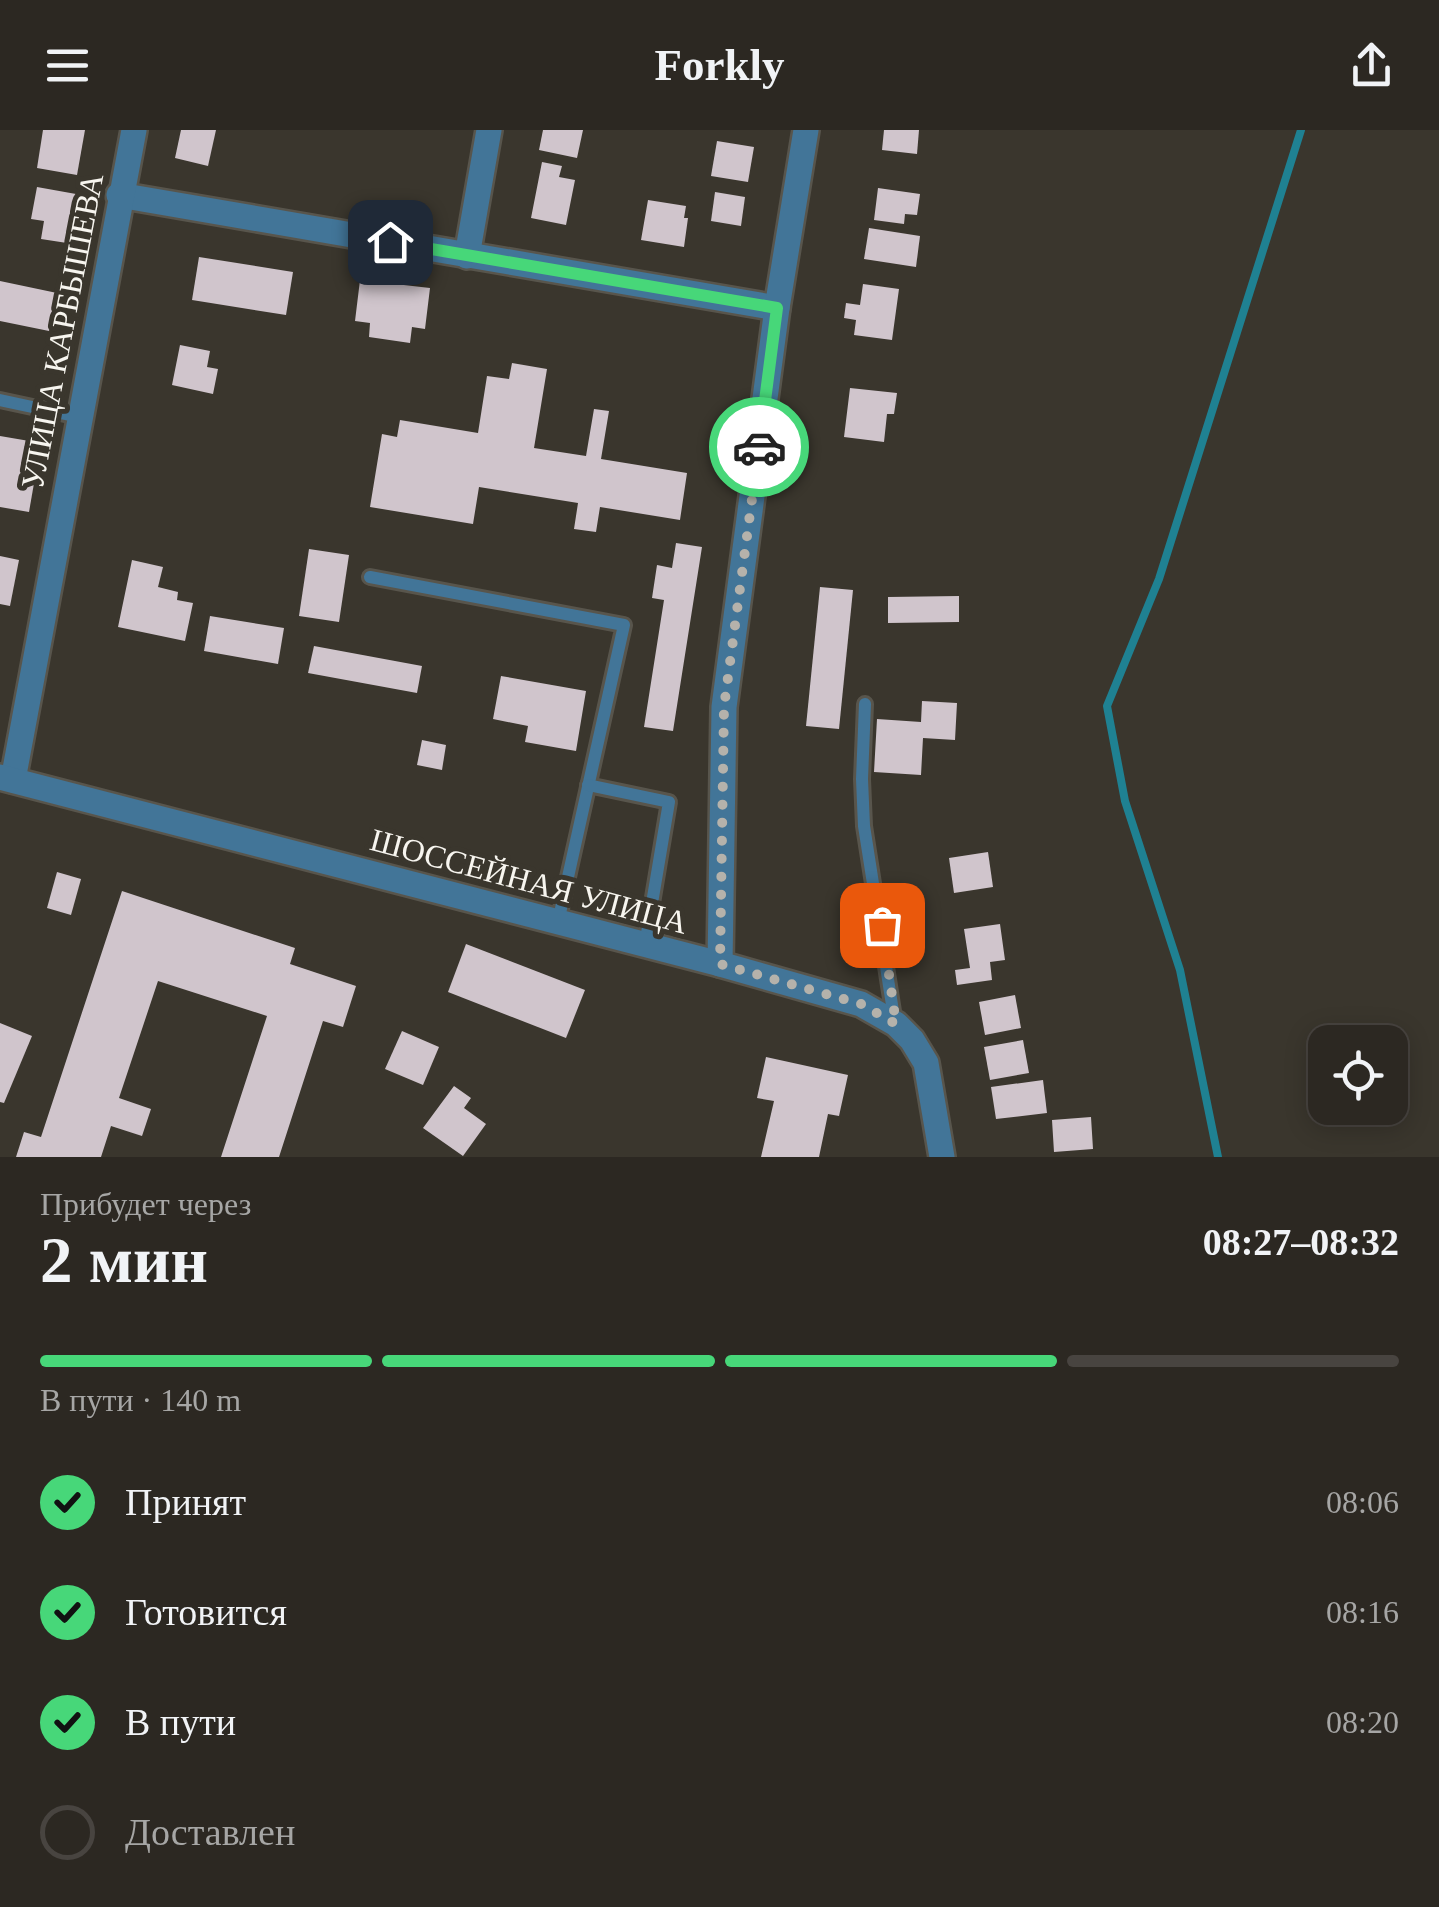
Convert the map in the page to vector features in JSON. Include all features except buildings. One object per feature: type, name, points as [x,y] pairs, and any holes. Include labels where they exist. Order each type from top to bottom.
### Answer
[{"type":"street","name":"УЛИЦА КАРБЫШЕВА","points":[[6,779],[134,130]]},
{"type":"street","points":[[467,256],[489,130]]},
{"type":"street","points":[[720,964],[724,707],[777,308],[806,130]]},
{"type":"street","points":[[119,196],[777,308]]},
{"type":"street","name":"ШОССЕЙНАЯ УЛИЦА","points":[[6,779],[861,1004],[896,1024],[912,1040],[926,1064],[942,1157]]},
{"type":"lane","points":[[0,400],[79,416]]},
{"type":"lane","points":[[370,578],[624,625],[558,922]]},
{"type":"lane","points":[[865,704],[864,826],[896,1024]]},
{"type":"lane","points":[[588,785],[669,802],[645,945]]},
{"type":"waterway","points":[[1218,1157],[1180,970],[1125,801],[1107,706],[1159,579],[1301,130]]},
{"type":"way so far","points":[[759,447],[724,707],[720,964],[861,1004],[896,1024],[882,925]]},
{"type":"route","points":[[390,242],[777,308],[759,447]]}]
